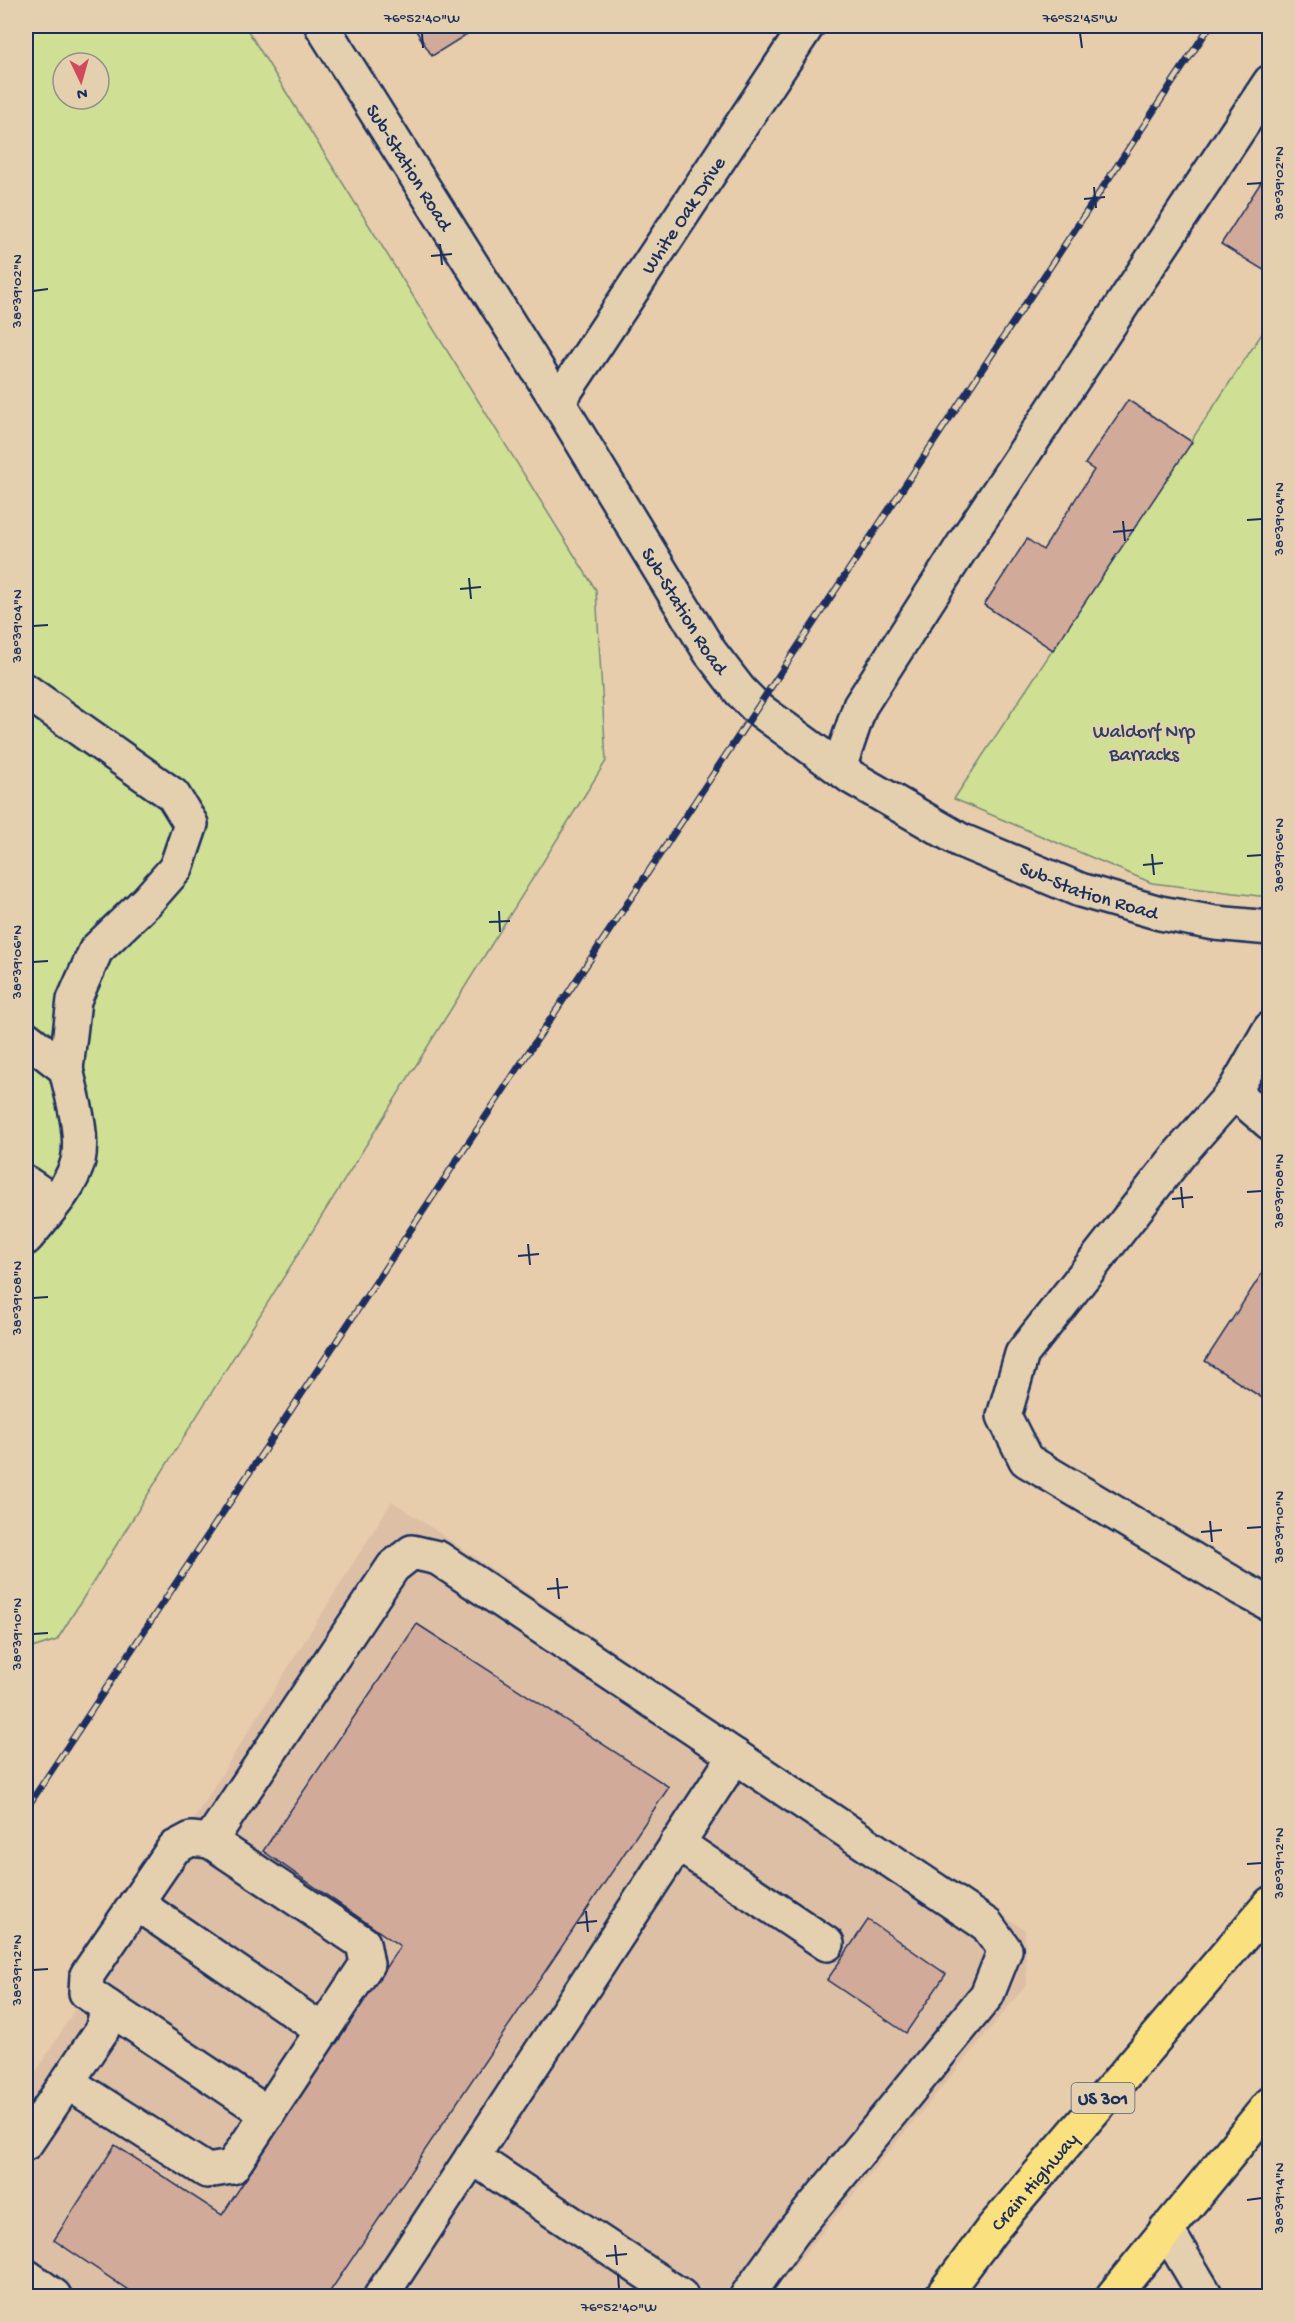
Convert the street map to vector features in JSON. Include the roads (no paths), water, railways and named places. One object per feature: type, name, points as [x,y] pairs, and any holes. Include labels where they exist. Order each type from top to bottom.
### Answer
[{"type":"highway","name":"Crain Highway","points":[[942,2296],[994,2228],[1269,1904]]},
{"type":"highway","points":[[1113,2296],[1269,2104]]},
{"type":"street","name":"Sub-Station Road","points":[[322,26],[558,402],[683,610],[710,652],[740,691],[757,708],[839,768],[960,840],[1080,890],[1160,913],[1215,923],[1269,928]]},
{"type":"street","name":"White Oak Drive","points":[[558,402],[807,26]]},
{"type":"street","points":[[839,768],[860,706],[965,542],[1269,82]]},
{"type":"street","points":[[26,691],[173,795],[191,824],[176,868],[147,901],[96,950],[74,1000],[66,1068],[78,1126],[78,1161],[68,1184],[26,1239]]},
{"type":"street","points":[[1269,1029],[1234,1092],[1181,1152],[1022,1354],[1004,1416],[1026,1460],[1269,1604]]},
{"type":"street","points":[[26,1038],[66,1068]]},
{"type":"street","points":[[1234,1092],[1269,1123]]},
{"type":"street","points":[[26,1183],[54,1202]]},
{"type":"street","points":[[210,1841],[393,1567],[412,1552],[438,1558],[987,1924],[1005,1950],[987,1995],[800,2224],[747,2296]]},
{"type":"street","points":[[381,2296],[735,1756]]},
{"type":"street","points":[[67,2082],[207,2171],[232,2167],[268,2114],[367,1964],[363,1943],[210,1841],[191,1839],[174,1848],[87,1976],[86,1992],[268,2114]]},
{"type":"street","points":[[677,1843],[827,1944]]},
{"type":"street","points":[[136,1903],[323,2031]]},
{"type":"street","points":[[26,2144],[102,2030],[108,2007]]},
{"type":"street","points":[[472,2157],[681,2296]]},
{"type":"street","points":[[1166,2229],[1206,2296]]},
{"type":"street","points":[[26,2276],[54,2296]]},
{"type":"railway","points":[[26,1809],[1210,26]]},
{"type":"park label","name":"Waldorf Nrp Barracks","points":[[1144,742]]}]
